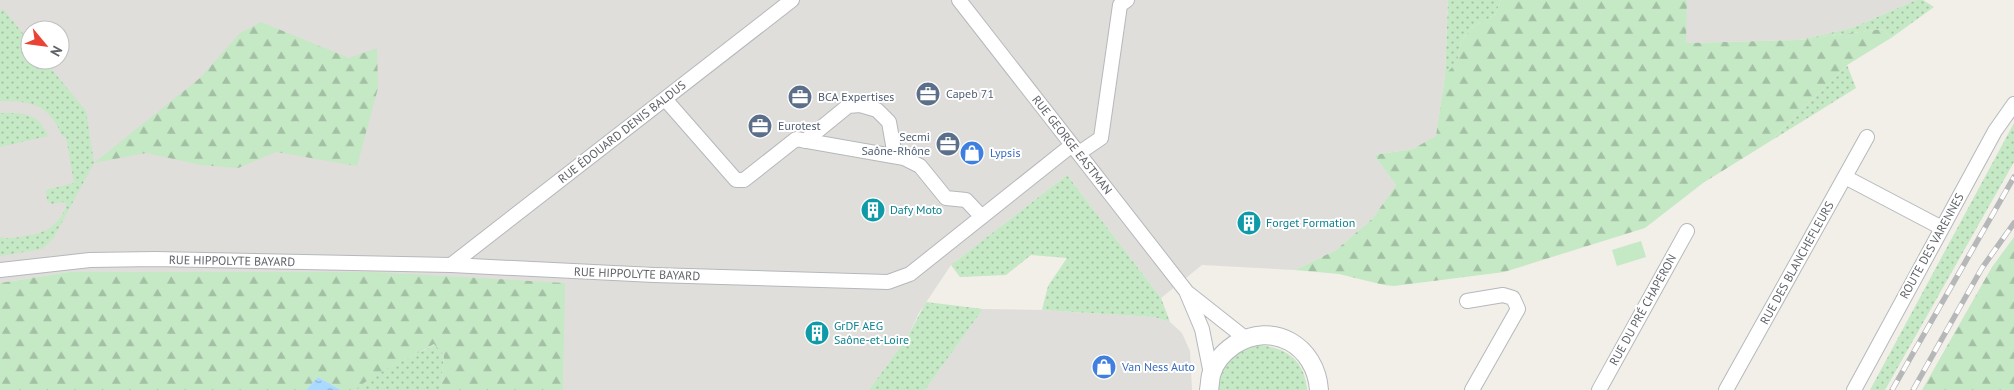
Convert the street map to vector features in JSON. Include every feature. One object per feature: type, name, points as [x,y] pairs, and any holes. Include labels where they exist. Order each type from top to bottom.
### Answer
[{"type":"street","name":"RUE ÉDOUARD DENIS BALDUS","points":[[451,265],[792,0]]},
{"type":"street","name":"RUE GEORGE EASTMAN","points":[[959,0],[1186,291],[1245,338]]},
{"type":"street","name":"RUE HIPPOLYTE BAYARD","points":[[0,270],[90,260],[155,259],[451,265],[654,275],[888,282],[910,274],[982,217],[1075,149],[1101,138],[1120,5],[1127,0]]},
{"type":"street","points":[[665,99],[736,180],[744,180],[796,139],[904,158],[920,166],[946,198],[966,200],[982,217]]},
{"type":"street","name":"ROUTE DES VARENNES","points":[[1854,390],[1995,131],[2014,104]]},
{"type":"street","points":[[805,141],[848,106],[860,105],[877,110],[889,122],[895,156]]},
{"type":"street","name":"RUE DES BLANCHEFLEURS","points":[[1726,390],[1867,137]]},
{"type":"street","points":[[1845,177],[1942,228]]},
{"type":"street","name":"RUE DU PRÉ CHAPERON","points":[[1599,390],[1687,231]]},
{"type":"street","name":"RUE GEORGE EASTMAN","points":[[1186,291],[1202,329],[1210,382]]},
{"type":"street","points":[[1467,300],[1503,295],[1513,298],[1518,309],[1472,390]]},
{"type":"street","points":[[1210,382],[1224,352],[1245,338],[1264,335],[1282,338],[1298,346],[1311,360],[1318,377],[1319,390]]},
{"type":"shaded area","points":[[0,0],[1448,0],[1445,75],[1436,137],[1413,149],[1374,155],[1396,185],[1373,218],[1336,250],[1295,270],[1202,265],[1161,298],[1067,175],[951,265],[919,313],[908,336],[869,390],[563,390],[564,283],[69,272],[0,283]]},
{"type":"shaded area","points":[[1687,0],[1916,0],[1852,28],[1799,40],[1685,43]]},
{"type":"shaded area","points":[[983,309],[1042,310],[1154,317],[1170,322],[1182,333],[1190,351],[1192,390],[925,390]]},
{"type":"green space","points":[[1448,0],[1501,0],[1495,15],[1471,28],[1461,42],[1457,63],[1445,75]]},
{"type":"green space","points":[[1501,0],[1687,0],[1686,43],[1799,40],[1883,29],[1891,38],[1847,65],[1769,142],[1703,183],[1645,228],[1504,272],[1394,286],[1339,274],[1295,270],[1336,250],[1373,218],[1396,185],[1374,155],[1413,149],[1436,136],[1445,75],[1457,62],[1461,42],[1471,28],[1495,15]]},
{"type":"green space","points":[[1916,0],[1923,0],[1934,7],[1891,38],[1883,29],[1799,40],[1852,28]]},
{"type":"green space","points":[[3,9],[20,30],[20,70],[52,70],[86,111],[94,163],[53,239],[42,249],[0,256],[0,237],[12,238],[36,234],[52,226],[62,215],[66,208],[66,203],[52,204],[47,201],[46,190],[74,183],[66,137],[62,136],[51,117],[38,106],[21,102],[0,101],[0,12]]},
{"type":"green space","points":[[261,22],[349,58],[377,48],[378,88],[357,166],[276,152],[238,168],[201,165],[146,153],[94,163],[200,78],[240,33]]},
{"type":"green space","points":[[1847,65],[1856,88],[1769,142]]},
{"type":"green space","points":[[0,113],[29,115],[40,122],[48,136],[0,147]]},
{"type":"green space","points":[[2014,123],[2014,162],[1885,390],[1870,390]]},
{"type":"green space","points":[[1067,175],[1161,298],[1170,322],[1154,317],[1042,310],[1048,286],[1067,258],[1031,255],[1006,275],[960,277],[951,265]]},
{"type":"green space","points":[[2014,237],[2014,390],[1922,390],[1992,267]]},
{"type":"green space","points":[[1641,241],[1646,257],[1617,266],[1612,250]]},
{"type":"green space","points":[[69,272],[373,272],[565,283],[563,390],[441,390],[444,355],[434,344],[383,371],[355,390],[341,390],[318,377],[306,390],[0,390],[0,283]]},
{"type":"green space","points":[[926,302],[983,309],[925,390],[869,390],[908,336]]},
{"type":"green space","points":[[435,344],[444,355],[441,390],[355,390],[383,370]]},
{"type":"green space","points":[[1258,345],[1277,349],[1292,357],[1302,371],[1307,390],[1217,390],[1222,372],[1229,360],[1241,352]]},
{"type":"water","points":[[318,377],[341,390],[306,390]]},
{"type":"railway","points":[[1892,390],[2014,177]]},
{"type":"railway","points":[[1913,390],[1982,268],[2014,223]]},
{"type":"place","name":"Capeb 71","points":[[928,94]]},
{"type":"place","name":"BCA Expertises","points":[[800,97]]},
{"type":"place","name":"Eurotest","points":[[760,126]]},
{"type":"place","name":"Secmi Saône-Rhône","points":[[948,144]]},
{"type":"place","name":"Lypsis","points":[[972,153]]},
{"type":"place","name":"Dafy Moto","points":[[873,210]]},
{"type":"place","name":"Forget Formation","points":[[1249,223]]},
{"type":"place","name":"GrDF AEG Saône-et-Loire","points":[[817,333]]},
{"type":"place","name":"Van Ness Auto","points":[[1104,367]]}]
